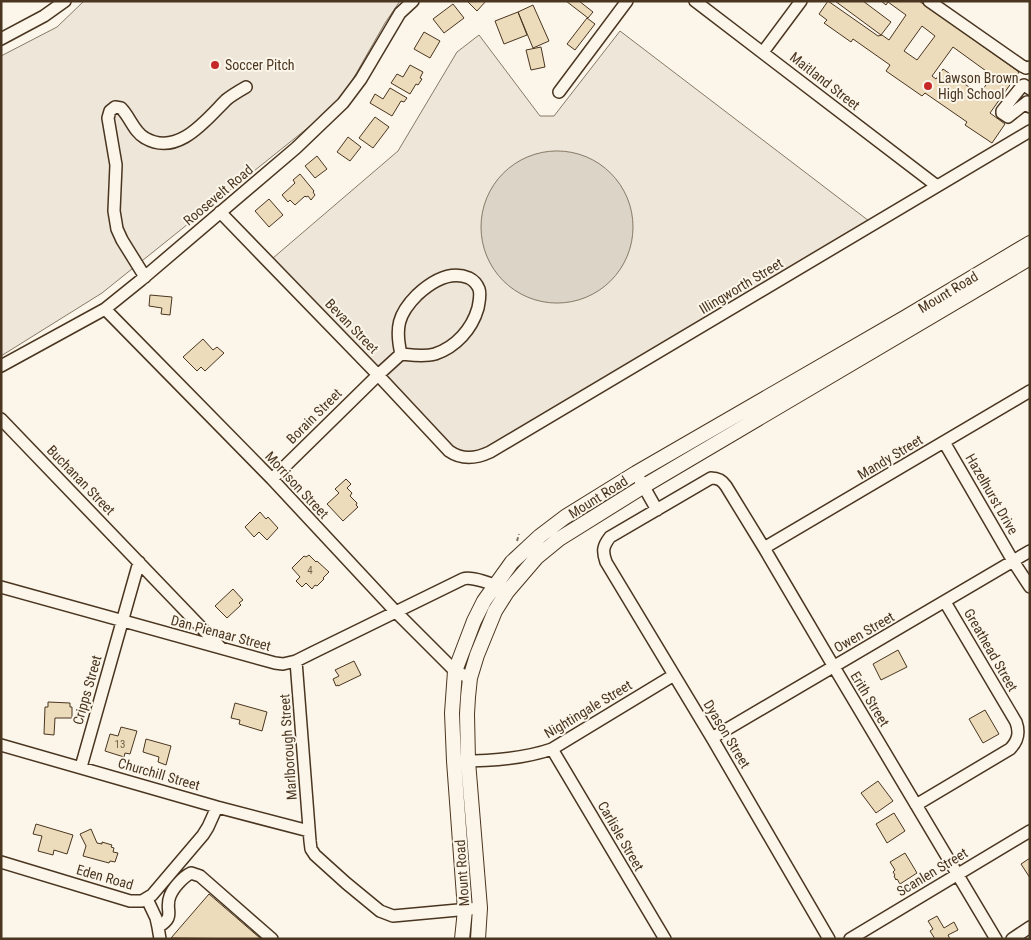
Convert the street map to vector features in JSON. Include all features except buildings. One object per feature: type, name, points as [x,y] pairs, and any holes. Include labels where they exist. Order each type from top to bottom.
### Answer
[{"type":"main road","name":"Mount Road","points":[[462,939],[464,910],[452,713],[455,671],[474,621],[484,601],[559,539],[1030,243]]},
{"type":"main road","name":"Mount Road","points":[[478,939],[480,908],[468,761],[467,714],[470,678],[512,562],[540,536],[565,517],[636,473],[1030,258]]},
{"type":"street","points":[[1,39],[44,16],[65,1]]},
{"type":"street","name":"Roosevelt Road","points":[[1,366],[105,309],[296,148],[343,103],[361,79],[400,14],[413,1]]},
{"type":"street","points":[[559,92],[627,1]]},
{"type":"street","name":"Maitland Street","points":[[696,1],[937,186]]},
{"type":"street","points":[[763,52],[801,1]]},
{"type":"street","points":[[929,1],[1022,66],[1030,67]]},
{"type":"street","points":[[1029,103],[1010,117],[1002,114],[1002,111],[1022,86],[1024,85],[1030,90]]},
{"type":"street","points":[[145,277],[117,229],[114,211],[116,165],[108,118],[110,111],[115,107],[121,108],[140,134],[146,139],[163,144],[172,143],[194,131],[226,100],[246,87]]},
{"type":"street","name":"Illingworth Street","points":[[464,458],[474,458],[490,452],[1030,131]]},
{"type":"street","name":"Bevan Street","points":[[220,212],[449,450],[455,455],[464,458]]},
{"type":"street","points":[[451,276],[466,277],[476,283],[480,295],[479,303],[473,323],[461,338],[436,354],[421,356],[400,354],[397,333],[399,322],[404,311],[421,291],[430,284],[451,276]]},
{"type":"street","name":"Morrison Street","points":[[105,309],[272,479],[395,611],[455,671],[470,678]]},
{"type":"street","name":"Borain Street","points":[[272,479],[400,354]]},
{"type":"street","name":"Mandy Street","points":[[764,548],[1030,391]]},
{"type":"street","name":"Buchanan Street","points":[[1,419],[222,649]]},
{"type":"street","name":"Hazelhurst Drive","points":[[944,442],[1030,587]]},
{"type":"street","points":[[636,473],[657,510]]},
{"type":"street","name":"Erith Street","points":[[657,510],[711,478],[722,481],[726,486],[996,939]]},
{"type":"street","name":"Dyason Street","points":[[657,510],[610,537],[605,543],[604,555],[606,562],[712,738],[829,939]]},
{"type":"street","name":"Owen Street","points":[[712,738],[1030,551]]},
{"type":"street","points":[[122,621],[139,562]]},
{"type":"street","name":"Dan Pienaar Street","points":[[1,586],[222,649],[283,664],[296,660],[463,578],[469,577],[501,588]]},
{"type":"street","name":"Greathead Street","points":[[916,805],[1010,749],[1018,739],[1019,733],[1016,722],[945,602]]},
{"type":"street","name":"Cripps Street","points":[[81,767],[122,621]]},
{"type":"street","name":"Marlborough Street","points":[[296,660],[309,831],[315,855],[380,911],[393,916],[480,908]]},
{"type":"street","name":"Nightingale Street","points":[[454,762],[525,756],[552,749],[674,675]]},
{"type":"street","name":"Churchill Street","points":[[1,744],[217,807],[309,831]]},
{"type":"street","name":"Carlisle Street","points":[[552,749],[665,939]]},
{"type":"street","name":"Eden Road","points":[[1,862],[130,901],[142,901],[152,896],[203,835],[217,807]]},
{"type":"street","name":"Scanlen Street","points":[[850,939],[1030,831]]},
{"type":"street","points":[[158,926],[168,918],[168,901],[172,891],[191,873],[200,876],[272,939]]},
{"type":"street","points":[[147,898],[154,911],[160,939]]},
{"type":"street","points":[[1012,939],[1030,927]]},
{"type":"shaded area","points":[[84,1],[400,1],[385,23],[349,86],[330,110],[102,293],[1,356],[1,56],[57,27]]},
{"type":"shaded area","points":[[620,31],[869,221],[483,450],[467,453],[455,449],[273,258],[398,151],[457,52],[479,35],[540,116],[554,116]]},
{"type":"shaded area","points":[[557,151],[572,152],[586,157],[611,173],[627,198],[632,212],[632,242],[627,256],[611,281],[586,297],[572,302],[557,303],[542,302],[528,297],[503,281],[487,256],[482,242],[481,227],[482,212],[487,198],[503,173],[528,157],[542,152]]},
{"type":"place","name":"Soccer Pitch","points":[[215,65]]},
{"type":"place","name":"Lawson Brown High School","points":[[928,86]]}]
